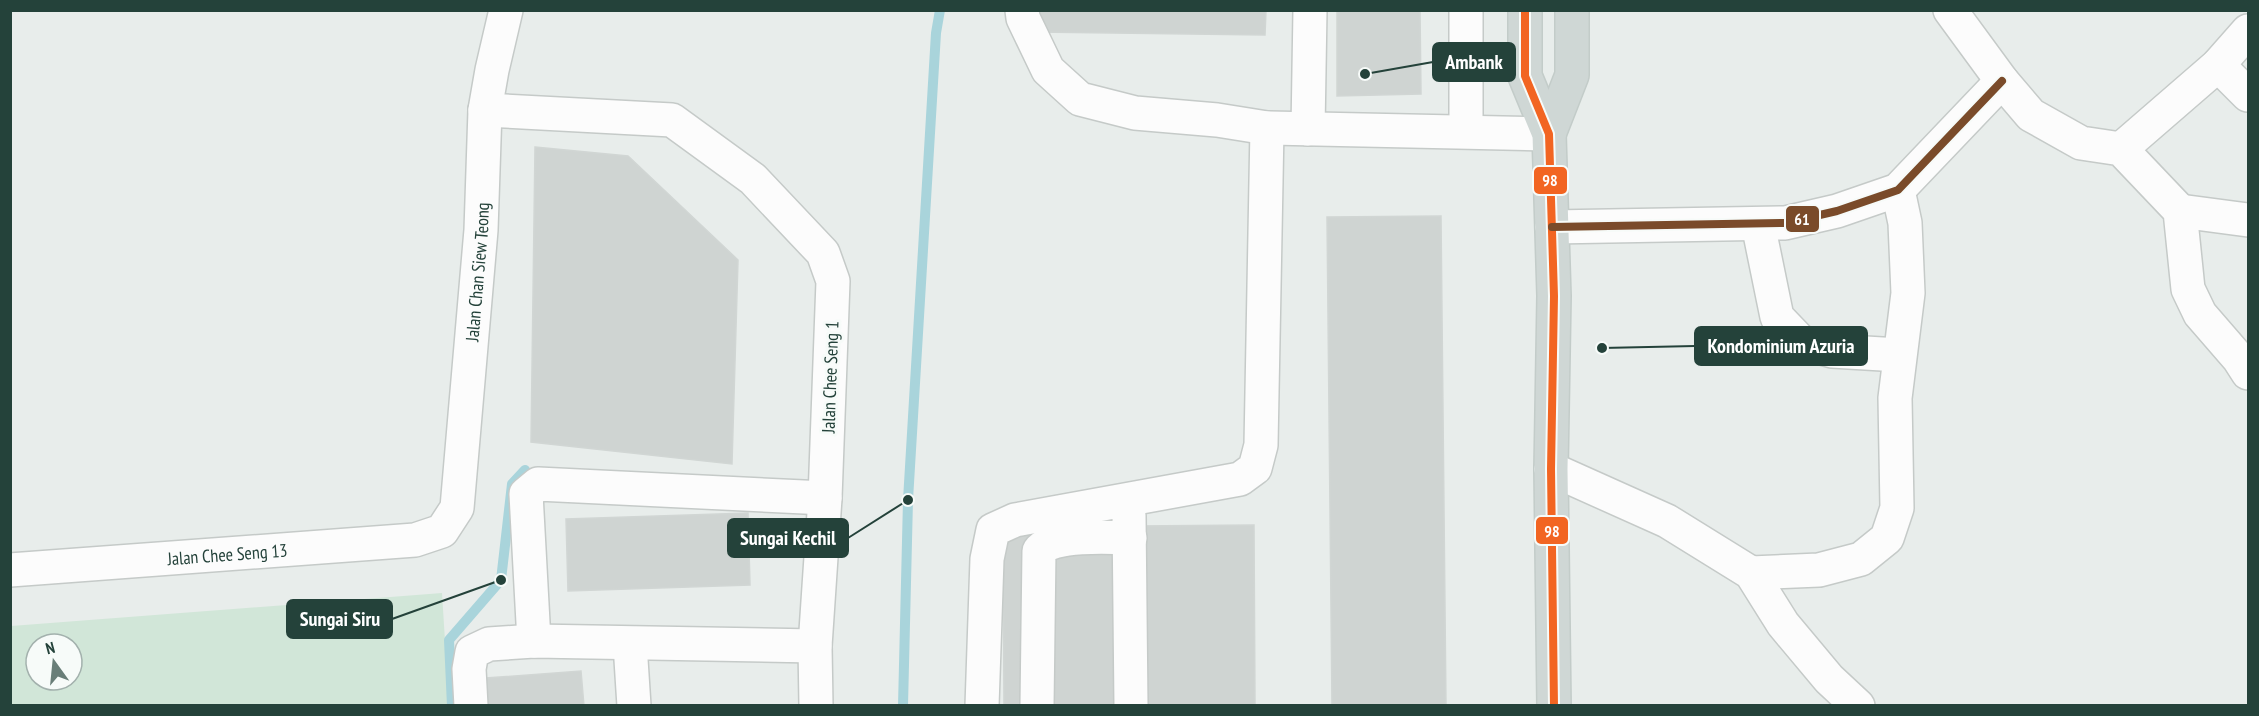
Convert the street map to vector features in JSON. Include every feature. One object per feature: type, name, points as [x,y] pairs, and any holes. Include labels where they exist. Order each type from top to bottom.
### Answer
[{"type":"main road","points":[[1525,10],[1525,76],[1549,134],[1554,296],[1551,469],[1554,705]]},
{"type":"main road","points":[[1549,134],[1572,75],[1572,10]]},
{"type":"street","name":"Jalan Chan Siew Teong","points":[[442,531],[457,508],[481,230],[485,110],[506,10]]},
{"type":"street","points":[[1022,10],[1023,18],[1048,70],[1080,99],[1136,113],[1217,120],[1268,128],[1466,130],[1549,134]]},
{"type":"street","points":[[1308,129],[1310,10]]},
{"type":"street","points":[[1466,10],[1466,130]]},
{"type":"street","points":[[1950,10],[2002,81],[2031,115],[2081,143],[2121,149],[2180,211],[2188,289],[2200,314],[2239,359],[2248,373]]},
{"type":"street","points":[[2121,149],[2218,65],[2248,31]]},
{"type":"street","points":[[2218,65],[2248,95]]},
{"type":"street","points":[[1552,227],[1785,223],[1837,211],[1899,190],[2002,81]]},
{"type":"street","name":"Jalan Chee Seng 1","points":[[485,110],[672,120],[753,179],[823,253],[833,281],[825,498],[815,646],[816,705]]},
{"type":"street","points":[[982,705],[987,559],[993,530],[1015,520],[1240,479],[1255,468],[1261,445],[1268,128]]},
{"type":"street","points":[[1751,573],[1819,570],[1861,559],[1887,538],[1897,508],[1895,398],[1908,293],[1905,223],[1899,190]]},
{"type":"street","points":[[2180,211],[2248,220]]},
{"type":"street","points":[[1758,224],[1777,317],[1800,342],[1832,351],[1899,355]]},
{"type":"street","points":[[1551,469],[1667,521],[1751,573],[1783,624],[1829,679],[1858,705]]},
{"type":"street","points":[[534,641],[526,494],[538,484],[825,498]]},
{"type":"street","points":[[1129,499],[1131,705]]},
{"type":"street","name":"Jalan Chee Seng 13","points":[[10,570],[406,541],[442,531]]},
{"type":"street","points":[[1037,705],[1039,551],[1048,544],[1064,540],[1131,538]]},
{"type":"street","points":[[471,705],[469,669],[472,652],[489,644],[534,641],[815,646]]},
{"type":"street","points":[[630,644],[634,705]]},
{"type":"green space","points":[[442,593],[449,705],[11,705],[11,626]]},
{"type":"building","points":[[1036,10],[1266,10],[1265,35],[1036,32]]},
{"type":"building","points":[[1337,10],[1420,10],[1421,94],[1337,96]]},
{"type":"building","points":[[535,147],[628,156],[738,260],[732,464],[531,442]]},
{"type":"building","points":[[1441,216],[1446,706],[1332,706],[1327,217]]},
{"type":"building","points":[[748,513],[750,585],[568,591],[566,519]]},
{"type":"building","points":[[1254,525],[1255,706],[1004,706],[1003,527]]},
{"type":"building","points":[[581,671],[584,706],[488,706],[486,678]]},
{"type":"waterway","points":[[903,706],[908,500],[936,33],[940,10]]},
{"type":"waterway","points":[[452,706],[449,640],[501,580],[512,484],[525,470]]},
{"type":"transit line","name":"98","points":[[1525,10],[1525,76],[1549,134],[1554,296],[1551,469],[1554,706]]},
{"type":"transit line","name":"61","points":[[1552,227],[1785,223],[1837,211],[1898,190],[2002,81]]},
{"type":"place","name":"Ambank","points":[[1365,74]]},
{"type":"place","name":"Kondominium Azuria","points":[[1602,348]]},
{"type":"place","name":"Sungai Kechil","points":[[908,500]]},
{"type":"place","name":"Sungai Siru","points":[[501,580]]}]
